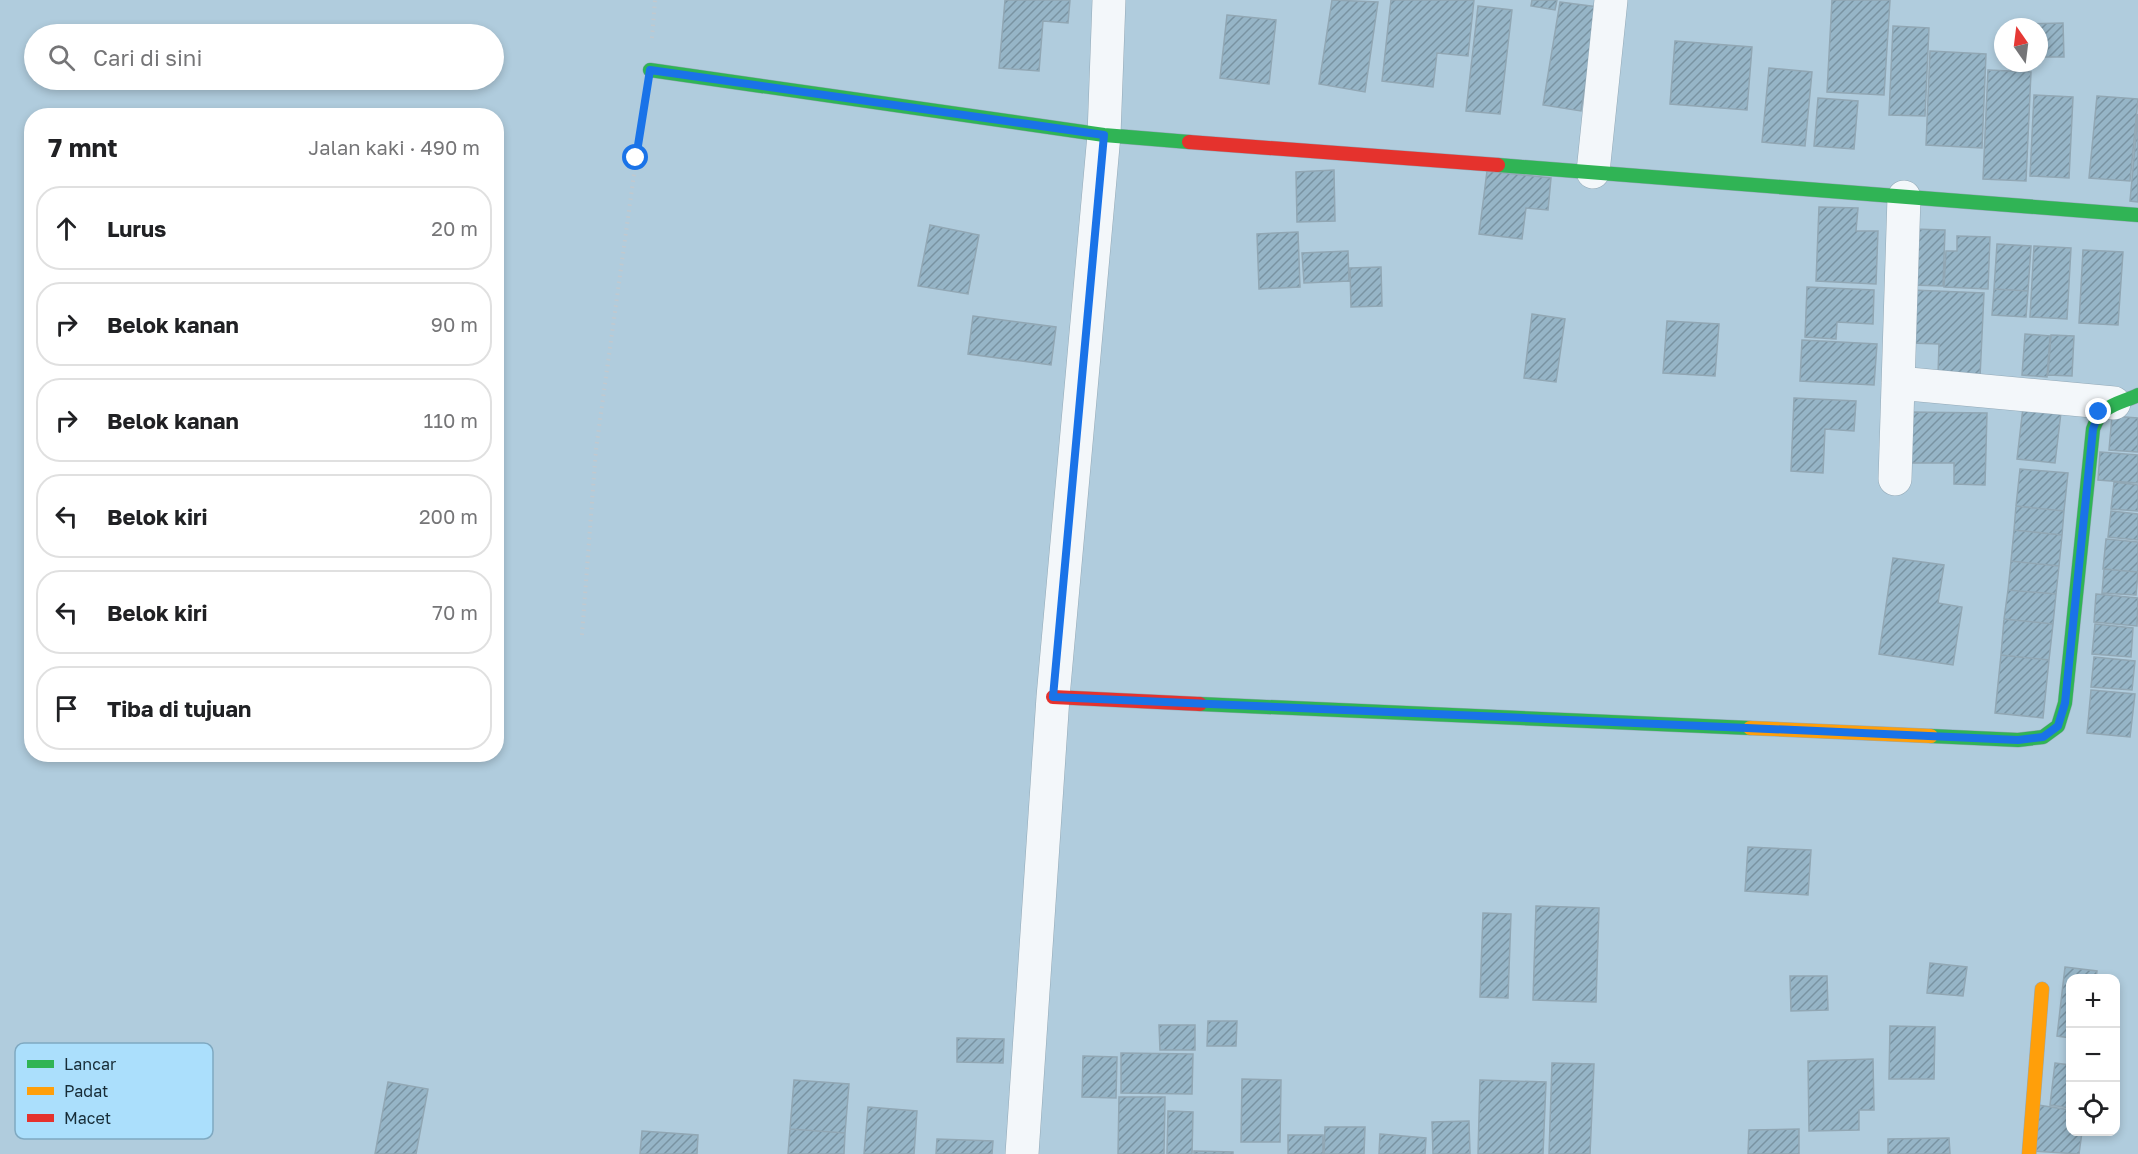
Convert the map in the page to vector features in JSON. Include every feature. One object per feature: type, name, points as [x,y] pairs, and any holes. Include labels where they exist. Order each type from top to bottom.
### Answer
[{"type":"street","points":[[1022,1154],[1053,697],[1104,135],[1109,0]]},
{"type":"street","points":[[1593,172],[1611,0]]},
{"type":"street","points":[[650,70],[1104,135],[2138,215]]},
{"type":"street","points":[[1894,479],[1904,197]]},
{"type":"street","points":[[1898,383],[2126,399]]},
{"type":"street","points":[[1053,697],[2006,739],[2043,737],[2058,726],[2065,703],[2093,429],[2099,412],[2126,399]]},
{"type":"street","points":[[2029,1154],[2042,988]]},
{"type":"path","points":[[582,635],[596,449],[650,70],[655,0]]},
{"type":"building","points":[[1005,0],[1070,0],[1068,23],[1043,21],[1039,71],[999,68]]},
{"type":"building","points":[[1332,0],[1378,2],[1365,92],[1319,84]]},
{"type":"building","points":[[1391,0],[1474,0],[1468,56],[1437,53],[1433,87],[1382,81]]},
{"type":"building","points":[[1532,0],[1557,0],[1555,10],[1531,6]]},
{"type":"building","points":[[1832,0],[1890,0],[1884,95],[1827,92]]},
{"type":"building","points":[[1560,2],[1598,7],[1581,111],[1543,105]]},
{"type":"building","points":[[1478,6],[1512,10],[1500,114],[1466,111]]},
{"type":"building","points":[[1227,15],[1276,20],[1269,84],[1220,78]]},
{"type":"building","points":[[2048,23],[2063,23],[2064,57],[2048,57]]},
{"type":"building","points":[[1893,26],[1929,28],[1925,116],[1889,115]]},
{"type":"building","points":[[1675,41],[1752,47],[1747,110],[1670,104]]},
{"type":"building","points":[[1930,51],[1986,54],[1982,148],[1926,145]]},
{"type":"building","points":[[1769,68],[1812,72],[1805,146],[1762,142]]},
{"type":"building","points":[[1988,70],[2031,72],[2026,181],[1983,179]]},
{"type":"building","points":[[2034,95],[2073,97],[2069,178],[2030,176]]},
{"type":"building","points":[[2097,96],[2138,99],[2130,181],[2089,178]]},
{"type":"building","points":[[1818,98],[1858,101],[1854,149],[1814,146]]},
{"type":"building","points":[[2138,114],[2138,202],[2130,201]]},
{"type":"building","points":[[1334,170],[1335,221],[1297,222],[1296,172]]},
{"type":"building","points":[[1487,171],[1551,178],[1548,210],[1526,208],[1522,239],[1479,234]]},
{"type":"building","points":[[1819,207],[1858,208],[1856,231],[1878,231],[1876,284],[1816,281]]},
{"type":"building","points":[[930,225],[979,235],[968,294],[918,286]]},
{"type":"building","points":[[1913,229],[1945,230],[1943,286],[1911,285]]},
{"type":"building","points":[[1298,232],[1300,287],[1259,289],[1257,234]]},
{"type":"building","points":[[1957,236],[1990,237],[1988,289],[1944,287],[1946,251],[1957,251]]},
{"type":"building","points":[[1997,244],[2031,246],[2028,291],[1994,289]]},
{"type":"building","points":[[2034,246],[2071,248],[2067,319],[2030,317]]},
{"type":"building","points":[[2083,250],[2123,252],[2118,325],[2079,323]]},
{"type":"building","points":[[1348,251],[1349,281],[1304,283],[1302,253]]},
{"type":"building","points":[[1381,267],[1382,306],[1351,307],[1350,268]]},
{"type":"building","points":[[1807,287],[1874,290],[1873,324],[1837,322],[1836,339],[1805,337]]},
{"type":"building","points":[[1994,289],[2028,291],[2026,317],[1992,315]]},
{"type":"building","points":[[1912,290],[1984,293],[1980,377],[1938,375],[1939,344],[1910,343]]},
{"type":"building","points":[[1532,314],[1565,319],[1556,382],[1524,378]]},
{"type":"building","points":[[973,316],[1056,327],[1051,365],[968,354]]},
{"type":"building","points":[[1667,321],[1719,324],[1715,376],[1663,373]]},
{"type":"building","points":[[2025,334],[2050,336],[2047,377],[2022,375]]},
{"type":"building","points":[[2051,335],[2074,336],[2072,376],[2048,375]]},
{"type":"building","points":[[1802,340],[1877,344],[1874,385],[1800,381]]},
{"type":"building","points":[[1794,398],[1856,401],[1854,431],[1825,429],[1823,473],[1791,471]]},
{"type":"building","points":[[2024,399],[2062,404],[2055,463],[2017,459]]},
{"type":"building","points":[[1908,412],[1987,413],[1985,485],[1954,484],[1954,463],[1907,463]]},
{"type":"building","points":[[2112,416],[2138,418],[2138,452],[2109,450]]},
{"type":"building","points":[[2100,452],[2138,455],[2138,483],[2098,480]]},
{"type":"building","points":[[2020,469],[2068,473],[2064,511],[2016,506]]},
{"type":"building","points":[[2114,482],[2138,485],[2138,511],[2111,509]]},
{"type":"building","points":[[2016,506],[2064,511],[2062,535],[2014,530]]},
{"type":"building","points":[[2111,511],[2138,514],[2138,540],[2108,537]]},
{"type":"building","points":[[2014,530],[2062,535],[2059,566],[2011,561]]},
{"type":"building","points":[[2106,539],[2138,542],[2138,572],[2103,569]]},
{"type":"building","points":[[1893,558],[1944,565],[1938,603],[1962,607],[1953,665],[1879,654]]},
{"type":"building","points":[[2011,561],[2059,566],[2056,594],[2008,590]]},
{"type":"building","points":[[2104,569],[2138,572],[2136,595],[2102,593]]},
{"type":"building","points":[[2008,590],[2056,594],[2053,624],[2004,619]]},
{"type":"building","points":[[2096,594],[2138,598],[2137,626],[2094,622]]},
{"type":"building","points":[[2004,619],[2053,624],[2049,660],[2001,655]]},
{"type":"building","points":[[2095,624],[2133,628],[2131,657],[2092,654]]},
{"type":"building","points":[[2001,655],[2049,660],[2043,718],[1995,713]]},
{"type":"building","points":[[2094,657],[2135,661],[2132,690],[2091,687]]},
{"type":"building","points":[[2091,690],[2135,694],[2130,737],[2087,733]]},
{"type":"building","points":[[1748,847],[1811,850],[1808,895],[1745,891]]},
{"type":"building","points":[[1536,906],[1599,908],[1596,1002],[1533,1000]]},
{"type":"building","points":[[1483,913],[1511,914],[1508,998],[1480,997]]},
{"type":"building","points":[[1930,963],[1967,967],[1963,996],[1927,993]]},
{"type":"building","points":[[2065,967],[2097,971],[2097,974],[2066,974],[2066,1037],[2057,1036]]},
{"type":"building","points":[[1790,976],[1827,976],[1828,1010],[1791,1011]]},
{"type":"building","points":[[1208,1021],[1237,1021],[1236,1046],[1207,1046]]},
{"type":"building","points":[[1159,1025],[1195,1025],[1195,1050],[1160,1050]]},
{"type":"building","points":[[1890,1026],[1935,1027],[1934,1079],[1889,1079]]},
{"type":"building","points":[[957,1038],[1004,1039],[1003,1063],[957,1062]]},
{"type":"building","points":[[1121,1053],[1193,1054],[1192,1094],[1121,1093]]},
{"type":"building","points":[[1083,1056],[1117,1057],[1116,1098],[1082,1097]]},
{"type":"building","points":[[1873,1059],[1874,1110],[1859,1110],[1859,1130],[1809,1131],[1808,1061]]},
{"type":"building","points":[[1552,1063],[1594,1064],[1590,1154],[1549,1154]]},
{"type":"building","points":[[2055,1063],[2066,1064],[2066,1107],[2050,1105]]},
{"type":"building","points":[[1242,1079],[1281,1080],[1280,1142],[1241,1142]]},
{"type":"building","points":[[794,1080],[849,1084],[845,1133],[790,1129]]},
{"type":"building","points":[[1480,1080],[1546,1082],[1543,1154],[1478,1154]]},
{"type":"building","points":[[388,1082],[428,1089],[416,1154],[375,1154]]},
{"type":"building","points":[[1119,1097],[1165,1097],[1164,1154],[1118,1154]]},
{"type":"building","points":[[2038,1105],[2066,1109],[2066,1136],[2081,1136],[2079,1154],[2032,1151]]},
{"type":"building","points":[[868,1107],[917,1111],[914,1154],[864,1154]]},
{"type":"building","points":[[1168,1111],[1193,1112],[1192,1154],[1167,1154]]},
{"type":"building","points":[[1469,1121],[1470,1154],[1433,1154],[1432,1122]]},
{"type":"building","points":[[1325,1127],[1365,1127],[1364,1154],[1324,1154]]},
{"type":"building","points":[[790,1129],[845,1133],[844,1154],[788,1154]]},
{"type":"building","points":[[1799,1129],[1799,1154],[1748,1154],[1749,1130]]},
{"type":"building","points":[[642,1131],[698,1135],[697,1154],[640,1154]]},
{"type":"building","points":[[1380,1134],[1426,1138],[1425,1154],[1379,1154]]},
{"type":"building","points":[[1288,1135],[1323,1135],[1323,1154],[1288,1154]]},
{"type":"building","points":[[1949,1138],[1950,1154],[1888,1154],[1888,1139]]},
{"type":"building","points":[[937,1139],[993,1141],[992,1154],[936,1154]]},
{"type":"building","points":[[1194,1151],[1233,1152],[1233,1154],[1194,1154]]},
{"type":"traffic: fast","points":[[650,70],[1104,135],[1189,142]]},
{"type":"traffic: fast","points":[[1498,165],[2138,215]]},
{"type":"traffic: fast","points":[[1931,736],[2018,740],[2043,737],[2058,726],[2065,703],[2093,429],[2105,410],[2138,395]]},
{"type":"traffic: fast","points":[[1200,704],[1750,728]]},
{"type":"traffic: slow","points":[[1750,728],[1931,736]]},
{"type":"traffic: slow","points":[[2029,1154],[2042,989]]},
{"type":"traffic: jam","points":[[1189,142],[1498,165]]},
{"type":"traffic: jam","points":[[1053,697],[1200,704]]},
{"type":"route","points":[[636,158],[650,70],[1104,135],[1053,697],[2018,740],[2043,737],[2058,726],[2065,703],[2093,429],[2099,412]]}]
